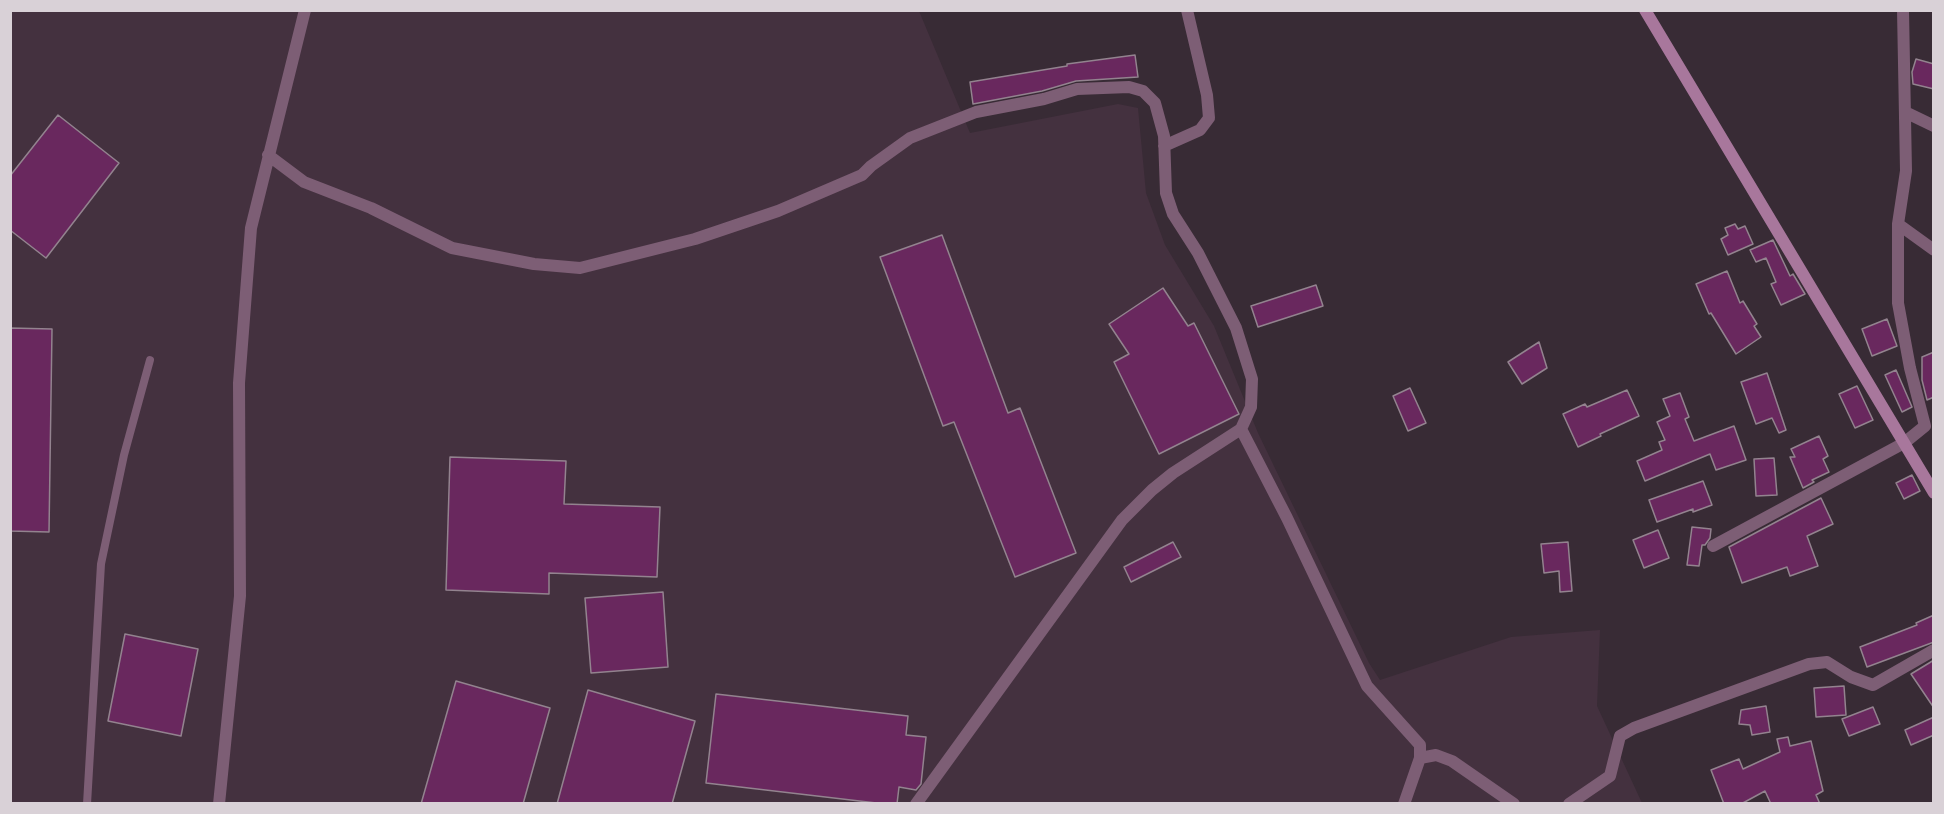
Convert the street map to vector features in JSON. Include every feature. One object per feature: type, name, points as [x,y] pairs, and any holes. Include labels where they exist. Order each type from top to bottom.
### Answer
[{"type":"street","points":[[219,804],[240,596],[239,382],[251,228],[305,10]]},
{"type":"street","points":[[1164,146],[1200,130],[1209,118],[1187,10]]},
{"type":"street","points":[[1644,10],[1934,493]]},
{"type":"street","points":[[1713,546],[1904,443],[1925,426],[1910,368],[1898,303],[1898,224],[1906,171],[1903,10]]},
{"type":"street","points":[[268,155],[304,182],[372,208],[452,248],[534,264],[580,268],[695,239],[778,211],[862,175],[910,138],[976,112],[1044,99],[1077,89],[1130,87],[1143,91],[1155,104],[1164,136],[1166,194],[1173,214],[1198,253],[1236,328],[1252,379],[1251,407],[1241,429],[1173,473],[1122,520],[916,804]]},
{"type":"street","points":[[1905,112],[1934,126]]},
{"type":"street","points":[[1898,224],[1934,250]]},
{"type":"street","points":[[1241,429],[1287,518],[1366,686],[1420,746],[1420,758],[1404,804]]},
{"type":"street","points":[[1569,804],[1610,776],[1620,736],[1634,728],[1809,664],[1827,662],[1851,677],[1872,685],[1934,650]]},
{"type":"street","points":[[1420,758],[1436,755],[1452,761],[1514,804]]},
{"type":"lane","points":[[87,804],[101,564],[124,455],[150,360]]},
{"type":"shaded area","points":[[10,11],[919,11],[970,133],[1118,104],[1138,108],[1146,193],[1165,245],[1214,326],[1258,433],[1369,663],[1380,680],[1511,637],[1600,630],[1597,706],[1642,803],[11,803]]},
{"type":"building","points":[[1135,55],[1138,77],[1076,81],[1042,91],[973,104],[970,82],[1067,66],[1067,64]]},
{"type":"building","points":[[1916,59],[1934,64],[1934,89],[1913,84],[1912,72]]},
{"type":"building","points":[[58,115],[119,163],[46,258],[10,230],[10,176]]},
{"type":"building","points":[[1735,224],[1738,229],[1745,226],[1753,244],[1728,255],[1721,239],[1728,235],[1725,228]]},
{"type":"building","points":[[942,235],[1008,413],[1020,408],[1076,553],[1015,577],[954,422],[943,426],[880,257]]},
{"type":"building","points":[[1773,240],[1790,276],[1793,274],[1805,294],[1781,305],[1771,284],[1776,282],[1766,258],[1756,262],[1750,250]]},
{"type":"building","points":[[1727,271],[1740,303],[1743,301],[1757,324],[1754,326],[1761,337],[1736,354],[1711,313],[1709,314],[1696,284]]},
{"type":"building","points":[[1316,285],[1323,306],[1258,327],[1251,306]]},
{"type":"building","points":[[1163,288],[1188,326],[1194,323],[1239,414],[1159,454],[1114,362],[1129,354],[1109,324]]},
{"type":"building","points":[[1887,319],[1897,346],[1872,356],[1862,329]]},
{"type":"building","points":[[10,328],[52,329],[49,532],[10,531]]},
{"type":"building","points":[[1539,342],[1547,368],[1522,384],[1508,362]]},
{"type":"building","points":[[1934,352],[1934,397],[1927,400],[1922,380],[1922,357]]},
{"type":"building","points":[[1896,370],[1912,407],[1902,412],[1885,375]]},
{"type":"building","points":[[1767,373],[1786,430],[1779,433],[1772,418],[1756,424],[1741,382]]},
{"type":"building","points":[[1857,386],[1873,420],[1855,428],[1839,394]]},
{"type":"building","points":[[1410,388],[1426,423],[1408,431],[1393,396]]},
{"type":"building","points":[[1627,390],[1639,416],[1578,447],[1563,414],[1585,404],[1587,407]]},
{"type":"building","points":[[1680,393],[1689,417],[1685,419],[1694,441],[1734,426],[1746,460],[1716,470],[1710,454],[1645,481],[1637,461],[1662,450],[1659,442],[1665,440],[1657,422],[1670,416],[1663,399]]},
{"type":"building","points":[[1819,436],[1828,456],[1823,459],[1829,472],[1812,480],[1814,482],[1803,488],[1790,457],[1795,457],[1791,449]]},
{"type":"building","points":[[450,457],[566,461],[564,504],[660,507],[657,577],[549,573],[549,594],[446,590]]},
{"type":"building","points":[[1774,458],[1777,495],[1756,496],[1754,459]]},
{"type":"building","points":[[1912,475],[1920,491],[1904,499],[1896,483]]},
{"type":"building","points":[[1703,481],[1712,505],[1657,522],[1649,500]]},
{"type":"building","points":[[1821,498],[1833,524],[1807,536],[1818,566],[1790,576],[1787,567],[1742,583],[1729,547]]},
{"type":"building","points":[[1692,527],[1711,529],[1710,538],[1705,545],[1702,545],[1699,566],[1687,565]]},
{"type":"building","points":[[1658,530],[1669,558],[1644,568],[1633,540]]},
{"type":"building","points":[[1173,542],[1181,557],[1131,582],[1124,567]]},
{"type":"building","points":[[1568,542],[1572,591],[1560,592],[1559,571],[1544,573],[1541,544]]},
{"type":"building","points":[[663,592],[668,667],[591,673],[585,598]]},
{"type":"building","points":[[1934,615],[1934,642],[1867,667],[1860,647],[1917,625],[1916,623]]},
{"type":"building","points":[[125,634],[198,649],[181,736],[108,721]]},
{"type":"building","points":[[1934,660],[1934,708],[1911,674]]},
{"type":"building","points":[[456,681],[550,708],[523,804],[421,804]]},
{"type":"building","points":[[1844,686],[1846,715],[1816,717],[1814,688]]},
{"type":"building","points":[[588,690],[695,721],[672,804],[557,804]]},
{"type":"building","points":[[716,694],[908,716],[906,735],[926,737],[921,784],[916,790],[899,787],[897,804],[885,804],[706,783]]},
{"type":"building","points":[[1766,706],[1770,732],[1752,735],[1750,725],[1739,724],[1741,710]]},
{"type":"building","points":[[1873,707],[1880,724],[1849,736],[1842,719]]},
{"type":"building","points":[[1934,717],[1934,735],[1911,745],[1905,730]]},
{"type":"building","points":[[1788,737],[1790,746],[1811,741],[1823,791],[1816,795],[1820,804],[1771,804],[1765,791],[1741,804],[1724,804],[1711,770],[1739,759],[1743,769],[1780,752],[1777,739]]}]
